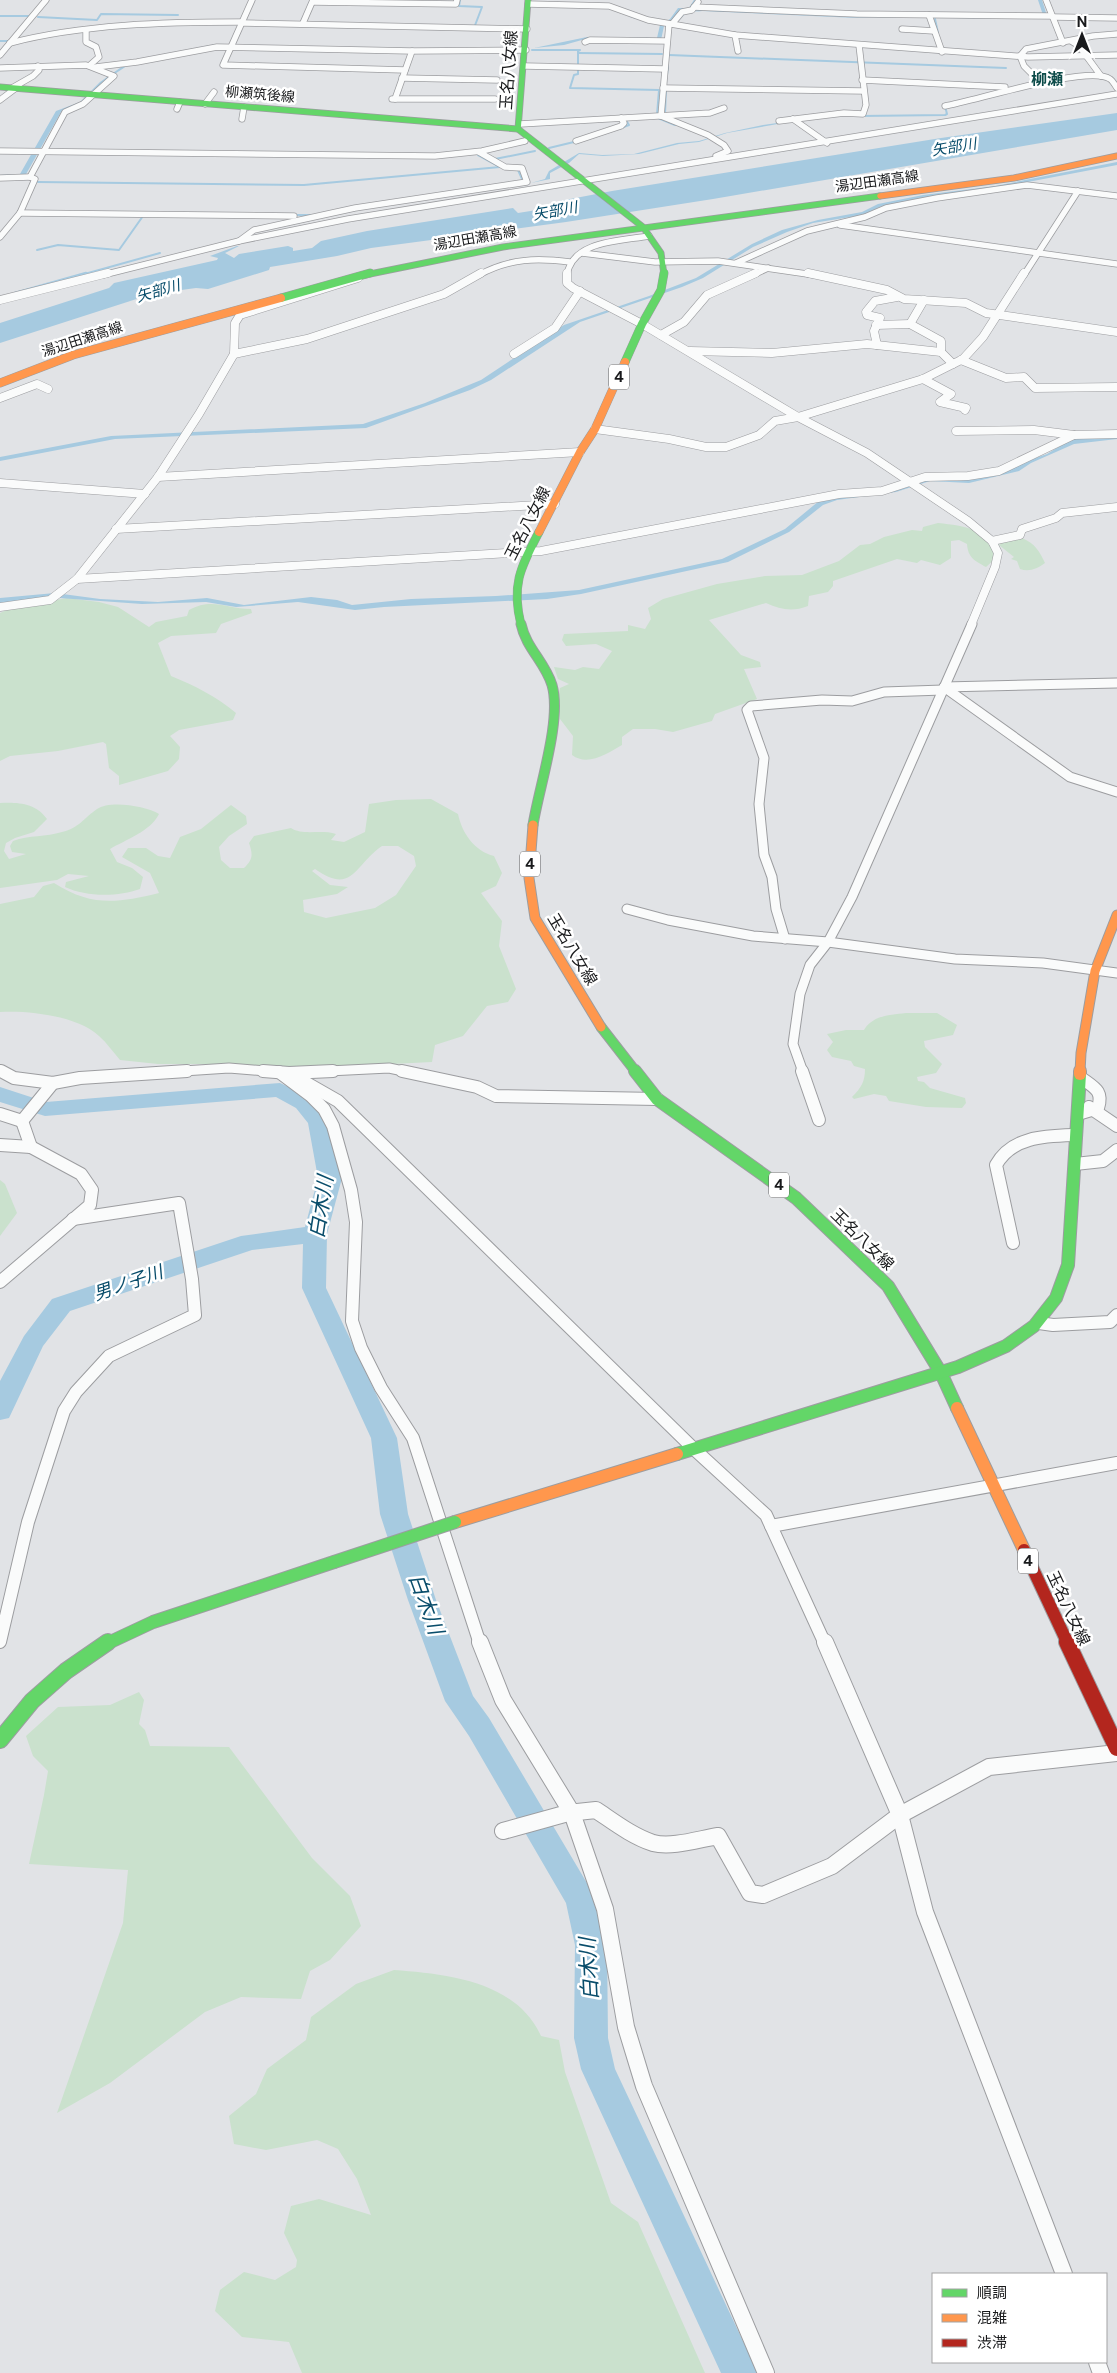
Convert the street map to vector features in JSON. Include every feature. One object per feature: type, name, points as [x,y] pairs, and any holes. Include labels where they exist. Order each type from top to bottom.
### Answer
[{"type":"main road","name":"玉名八女線","points":[[528,2],[525,66],[519,126],[585,183],[643,229],[661,252],[664,276],[659,294],[642,324],[595,429],[580,452],[520,569],[517,597],[520,619],[528,646],[544,668],[553,688],[553,715],[548,755],[536,800],[532,832],[529,878],[535,918],[600,1025],[657,1099],[796,1198],[888,1286],[941,1374],[1117,1748]]},
{"type":"main road","name":"柳瀬筑後線","points":[[0,87],[178,105],[205,104],[243,113],[519,126]]},
{"type":"main road","name":"湯辺田瀬高線","points":[[0,383],[73,355],[366,274],[503,247],[1014,178],[1117,156]]},
{"type":"main road","points":[[0,1740],[32,1701],[66,1671],[114,1638],[153,1622],[455,1522],[941,1374],[997,1352],[1015,1342],[1039,1323],[1057,1296],[1068,1265],[1081,1053],[1096,971],[1117,915]]},
{"type":"street","points":[[0,54],[9,41],[34,18],[46,0]]},
{"type":"street","points":[[252,0],[223,65],[405,70]]},
{"type":"street","points":[[303,24],[313,1],[456,4],[457,0]]},
{"type":"street","points":[[693,8],[699,0]]},
{"type":"street","points":[[1046,0],[1051,17],[1063,43]]},
{"type":"street","points":[[528,2],[605,3],[668,24],[735,35],[942,52],[1020,56],[1117,55]]},
{"type":"street","points":[[661,116],[668,24],[682,12],[693,8],[929,17],[1042,16],[1117,18]]},
{"type":"street","points":[[929,17],[934,35],[942,52]]},
{"type":"street","points":[[9,41],[46,34],[183,22],[527,29]]},
{"type":"street","points":[[902,29],[934,35]]},
{"type":"street","points":[[86,30],[86,42],[96,47],[98,56],[93,60],[92,66]]},
{"type":"street","points":[[708,37],[718,37],[717,32]]},
{"type":"street","points":[[1020,56],[1026,49],[1117,34]]},
{"type":"street","points":[[735,35],[738,51]]},
{"type":"street","points":[[585,42],[590,40],[667,41]]},
{"type":"street","points":[[1071,41],[1079,46],[1094,63],[1101,76]]},
{"type":"street","points":[[829,42],[830,50]]},
{"type":"street","points":[[779,121],[844,113],[863,114],[866,105],[859,45]]},
{"type":"street","points":[[0,68],[126,64],[217,46],[526,50]]},
{"type":"street","points":[[412,50],[394,99],[495,99]]},
{"type":"street","points":[[1020,56],[1024,66],[1041,83]]},
{"type":"street","points":[[1084,64],[1094,63]]},
{"type":"street","points":[[0,100],[18,84],[32,79],[38,70],[38,66]]},
{"type":"street","points":[[30,177],[42,151],[66,112],[83,104],[111,75],[92,66]]},
{"type":"street","points":[[525,66],[665,69]]},
{"type":"street","points":[[945,106],[964,103],[1016,87],[1101,76],[1114,80],[1117,88]]},
{"type":"street","points":[[402,78],[498,80]]},
{"type":"street","points":[[862,80],[1016,87]]},
{"type":"street","points":[[664,88],[864,91]]},
{"type":"street","points":[[205,104],[214,92]]},
{"type":"street","points":[[1063,101],[1117,94]]},
{"type":"street","points":[[919,123],[956,121],[1056,105],[1074,96]]},
{"type":"street","points":[[1035,103],[1056,105]]},
{"type":"street","points":[[987,108],[999,113],[1015,107]]},
{"type":"street","points":[[519,126],[710,113],[724,108]]},
{"type":"street","points":[[0,300],[239,242],[386,212],[585,183],[644,168],[717,156],[728,151],[728,148],[714,138],[661,116]]},
{"type":"street","points":[[602,179],[944,122],[962,116]]},
{"type":"street","points":[[576,141],[621,126],[624,123],[621,118]]},
{"type":"street","points":[[793,119],[827,142]]},
{"type":"street","points":[[0,151],[435,156],[479,152],[525,140]]},
{"type":"street","points":[[239,242],[247,233],[254,230],[313,216],[527,182],[522,168],[505,167],[479,152]]},
{"type":"street","points":[[685,155],[692,160]]},
{"type":"street","points":[[0,178],[30,177],[35,179],[20,214],[0,237]]},
{"type":"street","points":[[730,263],[783,240],[830,224],[865,217],[886,208],[937,198],[1026,185],[1117,196]]},
{"type":"street","points":[[595,429],[718,448],[758,434],[775,421],[798,417],[923,380],[961,360],[983,337],[1078,191]]},
{"type":"street","points":[[20,214],[313,216]]},
{"type":"street","points":[[830,224],[1117,264]]},
{"type":"street","points":[[643,229],[578,252],[570,262],[567,283],[690,351],[798,417],[867,452],[915,483],[992,541],[998,553],[944,688],[852,897],[828,942],[810,965],[800,994],[793,1044],[819,1120]]},
{"type":"street","points":[[578,252],[663,262],[718,261],[797,270],[887,290],[897,297]]},
{"type":"street","points":[[234,354],[307,339],[444,294],[494,267],[536,258],[570,262]]},
{"type":"street","points":[[661,335],[684,322],[707,295],[770,267]]},
{"type":"street","points":[[0,607],[50,600],[77,579],[158,477],[187,433],[234,354],[235,323],[240,315],[346,283],[366,274]]},
{"type":"street","points":[[0,307],[51,288]]},
{"type":"street","points":[[514,354],[555,328],[580,291]]},
{"type":"street","points":[[878,345],[874,331],[880,318],[867,315],[866,312],[874,301],[897,297],[970,304],[981,312],[1117,332]]},
{"type":"street","points":[[910,324],[924,300]]},
{"type":"street","points":[[876,325],[910,324],[941,342],[941,352]]},
{"type":"street","points":[[690,351],[772,353],[851,344],[878,345],[941,352],[953,364]]},
{"type":"street","points":[[961,360],[1006,378],[1024,377],[1036,388],[1117,387]]},
{"type":"street","points":[[923,380],[951,394],[940,402],[966,408],[965,410]]},
{"type":"street","points":[[0,398],[37,384],[48,389]]},
{"type":"street","points":[[956,431],[1034,430],[1074,435],[1117,434]]},
{"type":"street","points":[[77,579],[550,550],[839,494],[882,491],[915,483],[925,477],[968,476],[999,471],[1074,435]]},
{"type":"street","points":[[158,477],[580,452]]},
{"type":"street","points":[[0,483],[144,494]]},
{"type":"street","points":[[116,529],[555,504]]},
{"type":"street","points":[[992,541],[1020,535],[1022,529],[1056,518],[1062,513],[1117,507]]},
{"type":"street","points":[[785,938],[776,909],[772,877],[764,855],[759,804],[764,758],[747,710],[751,706],[822,700],[852,701],[884,692],[1117,680]]},
{"type":"street","points":[[944,688],[1070,777],[1117,792]]},
{"type":"street","points":[[627,909],[729,932],[828,942],[955,959],[1043,963],[1117,973]]},
{"type":"street","points":[[24,1117],[49,1088],[80,1078],[229,1068],[284,1072],[389,1068],[477,1087],[496,1096],[657,1099]]},
{"type":"street","points":[[0,1070],[14,1078],[49,1088]]},
{"type":"street","points":[[284,1072],[338,1101],[694,1449],[766,1515],[846,1688],[900,1816],[925,1912],[1064,2273]]},
{"type":"street","points":[[284,1072],[324,1109],[333,1126],[351,1190],[356,1222],[352,1321],[361,1348],[381,1388],[413,1438],[484,1652],[504,1700],[570,1813],[605,1909],[626,2027],[644,2086],[766,2373]]},
{"type":"street","points":[[1078,1114],[1093,1110],[1101,1103],[1098,1091],[1080,1077]]},
{"type":"street","points":[[1078,1102],[1117,1126]]},
{"type":"street","points":[[0,1114],[24,1117]]},
{"type":"street","points":[[24,1117],[31,1147]]},
{"type":"street","points":[[1013,1243],[996,1165],[999,1157],[1012,1147],[1031,1139],[1045,1136],[1076,1135]]},
{"type":"street","points":[[0,1145],[31,1147],[81,1174],[92,1190],[90,1206],[0,1282]]},
{"type":"street","points":[[1075,1164],[1101,1163],[1111,1158],[1117,1150]]},
{"type":"street","points":[[0,1642],[28,1522],[64,1411],[76,1392],[109,1356],[195,1315],[192,1279],[179,1203],[73,1219]]},
{"type":"street","points":[[1039,1323],[1053,1325],[1110,1322],[1117,1315]]},
{"type":"street","points":[[771,1526],[1117,1463]]},
{"type":"street","points":[[503,1830],[570,1813],[596,1810],[624,1829],[654,1844],[677,1844],[718,1836],[750,1893],[763,1895],[832,1866],[900,1816],[989,1767],[1117,1753]]},
{"type":"green space","points":[[938,523],[974,530],[987,540],[996,558],[986,567],[975,561],[967,544],[959,540],[951,541],[951,558],[940,565],[921,560],[917,563],[897,559],[833,581],[833,586],[828,592],[809,596],[808,606],[803,608],[787,609],[766,603],[709,620],[741,655],[760,662],[761,667],[744,669],[757,699],[715,714],[712,721],[673,732],[655,729],[633,729],[622,737],[622,745],[598,758],[585,760],[572,755],[573,736],[560,719],[558,695],[560,688],[569,684],[558,679],[554,667],[575,670],[583,667],[599,669],[612,651],[596,644],[566,646],[562,640],[564,634],[628,631],[628,625],[645,629],[651,619],[648,608],[663,599],[717,584],[765,576],[802,575],[839,561],[860,545],[870,544],[884,537],[912,530],[922,531],[923,527]]},
{"type":"green space","points":[[1022,538],[1036,548],[1045,563],[1033,569],[1020,569],[1017,561],[1011,559],[1014,557],[999,545],[1001,542]]},
{"type":"green space","points":[[67,598],[99,602],[118,607],[149,627],[156,622],[187,616],[189,610],[205,604],[251,609],[252,613],[221,624],[216,633],[171,636],[158,643],[171,676],[221,701],[236,713],[233,720],[179,730],[170,736],[180,747],[179,759],[168,771],[119,785],[119,776],[109,768],[106,744],[103,742],[58,751],[10,756],[0,761],[0,613],[11,608]]},
{"type":"green space","points":[[431,799],[458,814],[462,828],[470,840],[480,850],[494,856],[502,873],[496,886],[481,893],[502,921],[499,946],[516,989],[508,1002],[487,1006],[463,1036],[435,1045],[432,1062],[290,1069],[222,1064],[158,1064],[120,1060],[99,1036],[79,1024],[38,1013],[0,1012],[0,904],[34,897],[43,886],[54,883],[81,896],[105,901],[117,901],[159,893],[150,873],[122,857],[128,848],[146,848],[158,856],[170,858],[180,837],[201,829],[231,805],[246,816],[247,824],[229,836],[219,847],[221,860],[230,868],[244,868],[251,859],[252,854],[249,843],[254,836],[291,828],[301,832],[336,834],[331,840],[344,842],[365,832],[369,804],[396,800]],"holes":[[[382,846],[398,846],[414,856],[416,866],[396,895],[375,908],[326,918],[304,912],[303,900],[337,894],[348,887],[330,885],[312,871],[315,869],[328,877],[346,878],[353,874]]]},
{"type":"green space","points":[[0,803],[19,803],[32,807],[47,819],[34,832],[6,843],[4,851],[9,859],[26,854],[12,852],[10,846],[13,841],[56,834],[68,830],[103,806],[128,805],[159,814],[144,830],[110,849],[117,862],[132,868],[143,877],[140,889],[112,895],[82,893],[65,887],[66,882],[89,876],[68,874],[57,880],[0,888]]},
{"type":"green space","points":[[937,1013],[957,1025],[953,1035],[924,1041],[925,1047],[942,1064],[936,1073],[917,1077],[918,1081],[924,1082],[930,1088],[965,1098],[966,1103],[962,1108],[926,1107],[889,1101],[886,1096],[874,1094],[854,1099],[852,1097],[862,1084],[865,1069],[854,1066],[851,1061],[832,1057],[827,1050],[833,1042],[827,1034],[846,1030],[864,1030],[872,1021],[888,1015]]},
{"type":"green space","points":[[0,1180],[5,1184],[17,1213],[0,1236]]},
{"type":"green space","points":[[139,1692],[144,1700],[139,1724],[145,1730],[150,1746],[229,1747],[312,1858],[350,1896],[361,1926],[330,1960],[310,1971],[301,1999],[241,1997],[205,2012],[110,2083],[57,2113],[123,1923],[128,1870],[29,1864],[48,1771],[33,1756],[26,1736],[58,1707],[110,1705]]},
{"type":"green space","points":[[394,1970],[457,1978],[497,1992],[515,2003],[530,2018],[541,2036],[559,2040],[565,2072],[611,2203],[638,2222],[705,2373],[302,2373],[289,2342],[242,2337],[215,2311],[220,2290],[244,2272],[275,2280],[296,2267],[297,2260],[284,2233],[291,2206],[319,2199],[371,2215],[357,2179],[338,2149],[317,2140],[266,2150],[234,2144],[229,2116],[256,2094],[267,2069],[306,2040],[311,2017],[356,1984]]},
{"type":"water","points":[[1038,0],[1042,0],[1048,19],[856,17],[735,12],[874,18],[857,18],[702,11],[686,13],[677,23],[685,13],[699,11],[681,9],[674,20],[664,26],[661,40],[589,38],[564,45],[534,48],[587,37],[657,38],[660,25],[629,17],[665,22],[670,19],[678,8],[1043,15]]},
{"type":"water","points":[[216,44],[502,51],[217,46],[133,62],[104,81],[84,102],[61,112],[25,176],[0,177],[0,175],[20,174],[56,111],[80,102],[100,82],[130,61]]},
{"type":"water","name":"矢部川","points":[[1117,113],[1117,130],[713,199],[566,222],[371,248],[337,256],[270,267],[269,270],[208,289],[196,288],[152,294],[0,343],[0,323],[109,288],[114,283],[217,260],[218,258],[210,256],[237,246],[239,246],[225,253],[234,258],[239,254],[288,246],[293,248],[293,251],[312,248],[321,241],[367,231],[513,208],[518,213],[564,203],[560,201],[612,191],[941,138]]},
{"type":"water","points":[[812,118],[727,133],[699,142],[679,144],[639,154],[603,156],[579,154],[569,163],[550,173],[550,179],[531,183],[545,179],[549,171],[579,153],[602,155],[634,154],[677,143],[699,141],[725,133],[763,125]]},
{"type":"water","points":[[1117,162],[1117,165],[996,188],[882,206],[863,215],[813,223],[787,232],[753,247],[703,278],[580,322],[491,380],[470,390],[366,428],[115,439],[0,461],[0,457],[111,436],[363,424],[425,403],[481,380],[564,325],[696,278],[752,244],[782,230],[818,220],[862,212],[878,204],[923,195],[995,186]]},
{"type":"water","points":[[1117,436],[1117,439],[1074,444],[1031,463],[1019,471],[969,483],[930,481],[896,492],[837,500],[823,505],[789,532],[728,562],[581,594],[547,599],[355,610],[298,602],[236,607],[206,602],[142,604],[59,598],[0,603],[0,598],[55,593],[100,599],[158,602],[207,598],[244,605],[311,597],[337,600],[352,605],[411,599],[496,596],[579,590],[722,559],[785,529],[819,501],[933,479],[957,481],[973,479],[1047,454],[1073,438]]},
{"type":"waterway","points":[[460,0],[459,6],[482,7],[474,28]]},
{"type":"waterway","points":[[690,8],[695,0]]},
{"type":"waterway","points":[[0,16],[30,16],[32,14]]},
{"type":"waterway","points":[[38,17],[97,20],[101,14],[178,15]]},
{"type":"waterway","points":[[935,19],[938,33]]},
{"type":"waterway","points":[[0,41],[7,41]]},
{"type":"waterway","points":[[532,50],[580,50],[578,53]]},
{"type":"waterway","points":[[578,53],[662,54]]},
{"type":"waterway","points":[[578,53],[578,74],[574,75],[570,88],[659,90],[657,115]]},
{"type":"waterway","points":[[669,55],[1006,68]]},
{"type":"waterway","points":[[667,75],[668,65]]},
{"type":"waterway","points":[[665,114],[666,89]]},
{"type":"waterway","points":[[861,116],[945,115],[947,114],[945,106]]},
{"type":"waterway","points":[[658,118],[675,125]]},
{"type":"waterway","points":[[621,128],[629,125],[626,120],[630,119]]},
{"type":"waterway","points":[[549,148],[578,141]]},
{"type":"waterway","points":[[495,159],[535,151]]},
{"type":"waterway","points":[[38,182],[304,185],[500,167],[478,155]]},
{"type":"waterway","points":[[514,168],[518,170],[523,181],[521,182]]},
{"type":"waterway","points":[[294,215],[314,215]]},
{"type":"waterway","points":[[37,250],[58,245],[119,250],[143,216]]},
{"type":"waterway","points":[[81,275],[160,253]]},
{"type":"waterway","points":[[15,293],[86,273]]},
{"type":"waterway","name":"白木川","points":[[0,1094],[45,1109],[280,1090],[304,1103],[319,1122],[330,1178],[315,1234]]},
{"type":"waterway","name":"男ノ子川","points":[[0,1411],[33,1342],[61,1305],[250,1242],[315,1234]]},
{"type":"waterway","name":"白木川","points":[[315,1234],[314,1288],[384,1438],[394,1514],[422,1600],[460,1701],[479,1727],[581,1900],[591,1945],[591,2038],[598,2069],[648,2180],[740,2373]]},
{"type":"traffic: fast","points":[[528,0],[518,129],[643,227],[661,253],[664,276],[661,290],[642,324],[625,362]]},
{"type":"traffic: fast","points":[[0,87],[518,129]]},
{"type":"traffic: fast","points":[[281,298],[367,274],[503,247],[880,196]]},
{"type":"traffic: fast","points":[[533,825],[550,741],[553,690],[547,673],[525,639],[518,609],[517,588],[520,569],[539,532]]},
{"type":"traffic: fast","points":[[601,1027],[657,1099],[796,1198],[888,1286],[941,1373],[957,1408]]},
{"type":"traffic: fast","points":[[677,1454],[958,1367],[1006,1346],[1034,1326],[1056,1298],[1068,1265],[1080,1074]]},
{"type":"traffic: fast","points":[[334,1562],[455,1522]]},
{"type":"traffic: fast","points":[[0,1740],[32,1701],[66,1671],[114,1638],[153,1622],[334,1562]]},
{"type":"traffic: slow","points":[[880,196],[1014,178],[1117,156]]},
{"type":"traffic: slow","points":[[0,383],[73,355],[281,298]]},
{"type":"traffic: slow","points":[[539,532],[580,452],[595,429],[625,362]]},
{"type":"traffic: slow","points":[[533,825],[529,878],[535,918],[601,1027]]},
{"type":"traffic: slow","points":[[1080,1074],[1081,1053],[1095,971],[1117,915]]},
{"type":"traffic: slow","points":[[957,1408],[1024,1550]]},
{"type":"traffic: slow","points":[[455,1522],[677,1454]]},
{"type":"traffic: jam","points":[[1024,1550],[1117,1748]]},
{"type":"district","name":"柳瀬","points":[[1047,79]]}]
